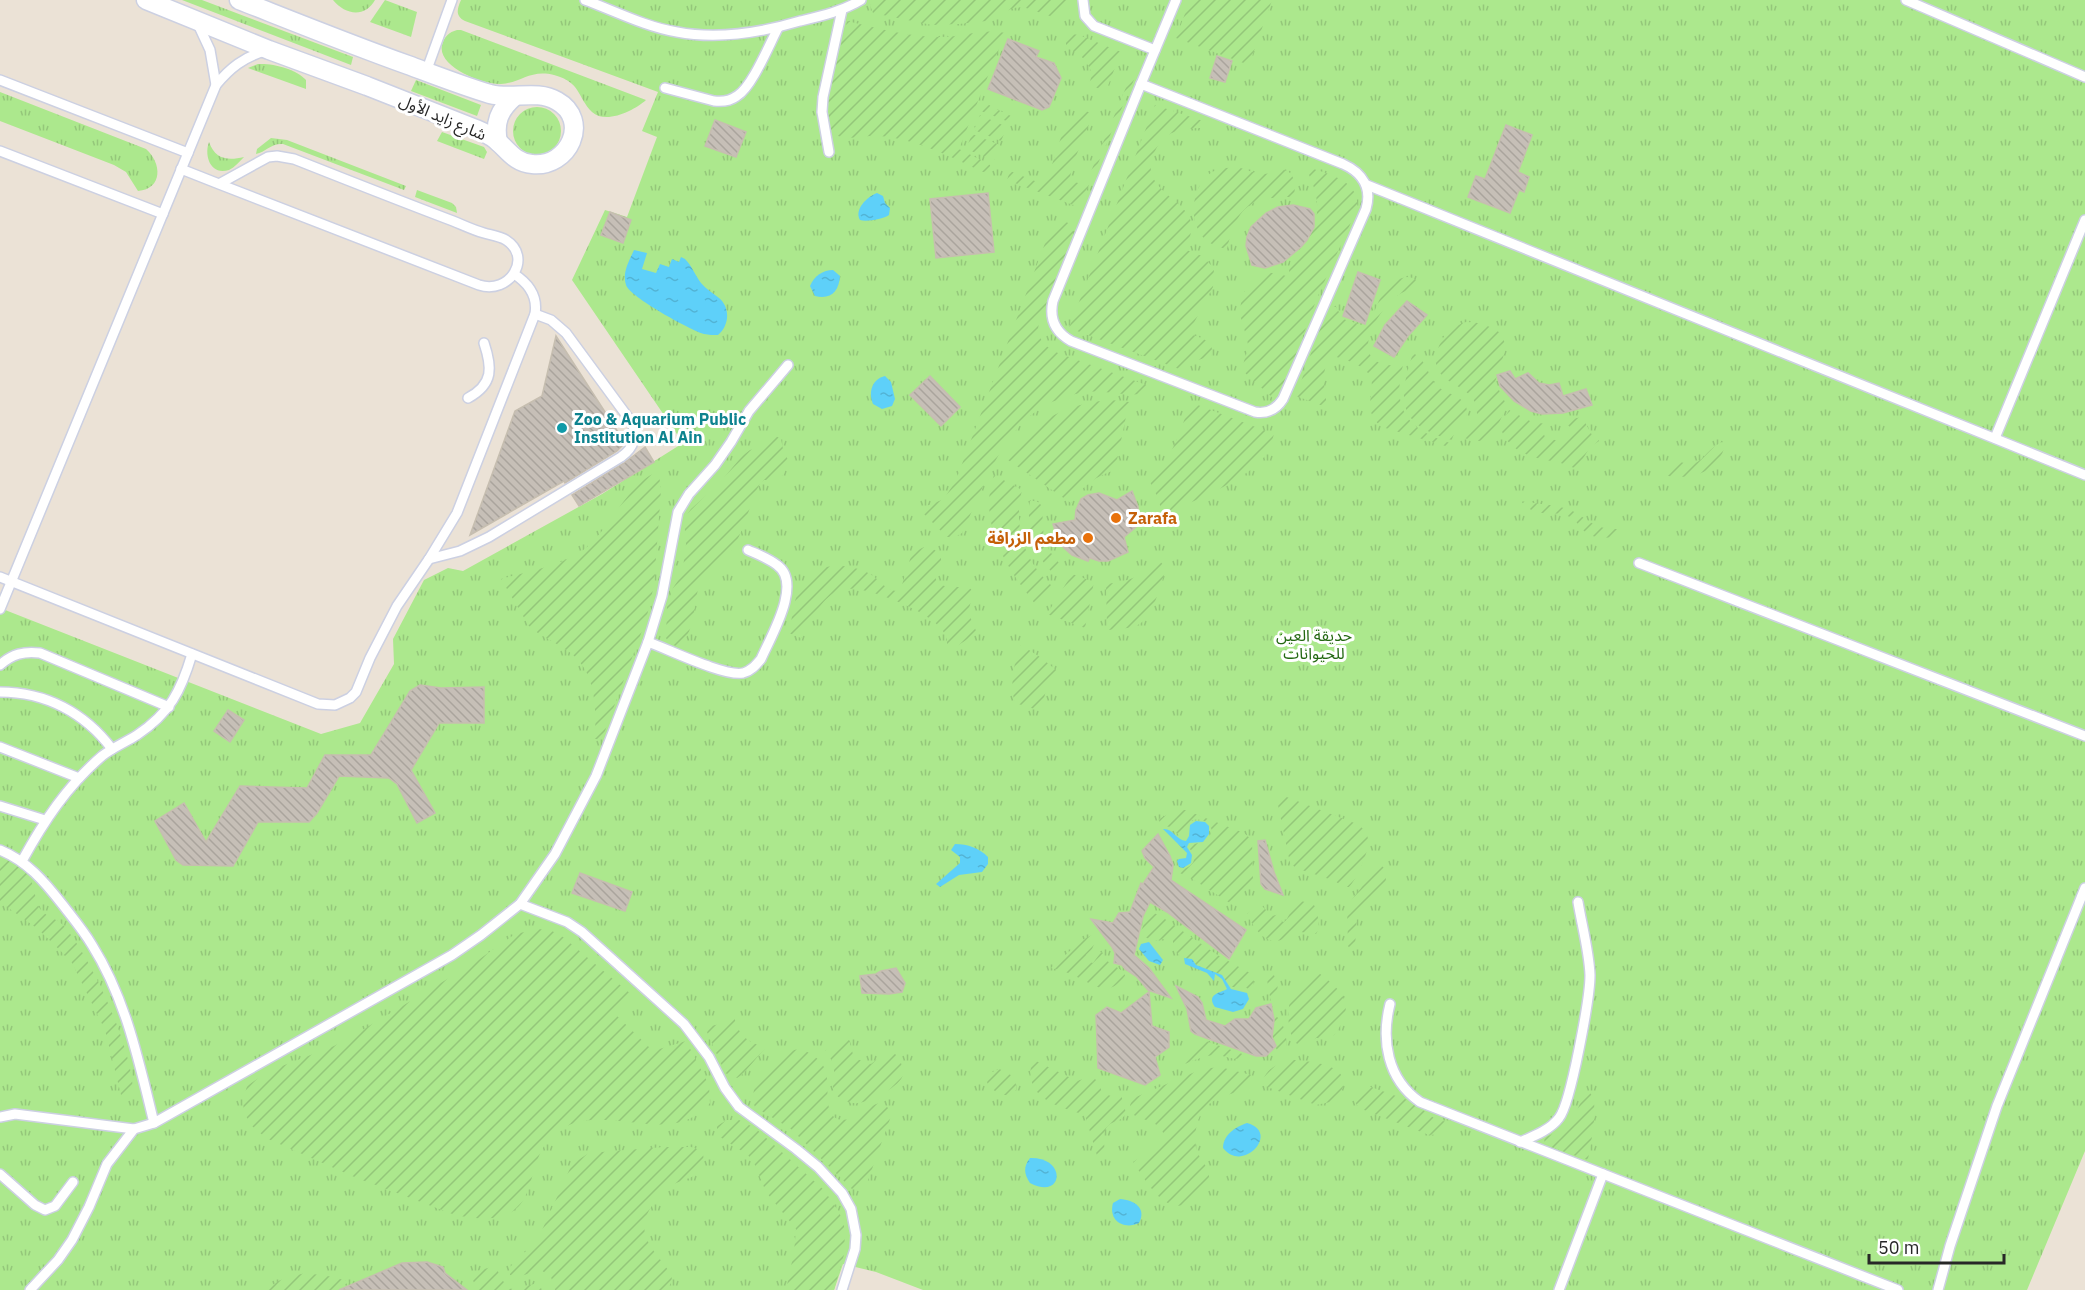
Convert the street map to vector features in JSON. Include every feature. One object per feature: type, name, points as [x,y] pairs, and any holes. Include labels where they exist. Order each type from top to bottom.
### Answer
[{"type":"street","name":"شارع زايد الأول","points":[[146,0],[476,129],[498,142],[521,162],[540,165],[558,159],[572,141],[573,124],[565,106],[546,97],[490,94],[380,55],[239,0]]},
{"type":"street","points":[[367,86],[381,74],[383,67],[380,55]]},
{"type":"street","points":[[498,142],[497,121],[500,112],[514,97]]},
{"type":"lane","points":[[426,72],[452,0]]},
{"type":"lane","points":[[585,0],[675,32],[695,34],[736,34],[778,28],[842,10],[861,0]]},
{"type":"lane","points":[[1083,0],[1084,15],[1094,26],[1155,50]]},
{"type":"lane","points":[[1141,84],[1343,164],[1358,172],[1366,185],[1368,201],[1366,209],[1282,399],[1274,409],[1262,413],[1255,412],[1071,341],[1064,337],[1054,324],[1052,317],[1053,301],[1141,84],[1176,0]]},
{"type":"lane","points":[[1906,0],[2085,76]]},
{"type":"lane","points":[[829,152],[822,112],[823,97],[842,10]]},
{"type":"lane","points":[[196,19],[210,50],[216,85]]},
{"type":"lane","points":[[664,88],[714,102],[722,102],[737,96],[748,85],[778,28]]},
{"type":"lane","points":[[0,609],[216,85],[239,62],[269,50]]},
{"type":"lane","points":[[0,80],[188,153]]},
{"type":"lane","points":[[0,151],[163,214]]},
{"type":"lane","points":[[182,169],[219,184],[486,287],[502,285],[514,274],[517,267],[515,252],[506,240],[472,229],[294,159],[268,157],[219,184]]},
{"type":"lane","points":[[1366,185],[2085,475]]},
{"type":"lane","points":[[1995,438],[2085,220]]},
{"type":"lane","points":[[0,576],[318,704],[335,705],[344,702],[361,685],[370,658],[396,606],[429,559],[457,513],[535,314],[535,300],[528,285],[514,274]]},
{"type":"lane","points":[[429,559],[460,551],[489,537],[621,457],[633,444],[635,431],[630,420],[572,341],[559,326],[535,314]]},
{"type":"lane","points":[[468,398],[485,386],[489,376],[490,366],[484,343]]},
{"type":"lane","points":[[0,1117],[15,1114],[134,1129],[154,1123],[452,955],[520,903],[555,854],[596,776],[648,642],[662,596],[678,512],[689,494],[732,442],[749,411],[788,365]]},
{"type":"lane","points":[[648,642],[726,672],[742,673],[757,665],[762,659],[785,600],[788,585],[783,571],[777,565],[747,550]]},
{"type":"lane","points":[[1639,563],[2085,736]]},
{"type":"lane","points":[[0,665],[15,654],[40,653],[169,707]]},
{"type":"lane","points":[[22,861],[45,820],[70,787],[112,749],[147,728],[169,707],[184,680],[192,654]]},
{"type":"lane","points":[[0,692],[31,695],[58,704],[94,728],[112,749]]},
{"type":"lane","points":[[0,747],[80,778]]},
{"type":"lane","points":[[0,806],[45,820]]},
{"type":"lane","points":[[0,850],[22,861],[39,876],[92,944],[106,970],[134,1041],[154,1123]]},
{"type":"lane","points":[[1938,1290],[1953,1235],[1997,1106],[2085,888]]},
{"type":"lane","points":[[1520,1142],[1558,1120],[1568,1101],[1590,977],[1578,902]]},
{"type":"lane","points":[[520,903],[559,918],[582,932],[684,1024],[709,1057],[725,1088],[739,1107],[796,1149],[835,1185],[852,1209],[856,1235],[855,1249],[842,1290]]},
{"type":"lane","points":[[1390,1004],[1386,1024],[1386,1046],[1393,1069],[1404,1089],[1420,1102],[1899,1290]]},
{"type":"lane","points":[[30,1290],[58,1260],[72,1240],[107,1164],[134,1129]]},
{"type":"lane","points":[[0,1174],[35,1205],[45,1210],[55,1206],[72,1182]]},
{"type":"lane","points":[[1558,1290],[1604,1174]]},
{"type":"green space","points":[[182,0],[202,0],[353,57],[351,65]]},
{"type":"green space","points":[[333,0],[375,0],[366,10],[355,12],[343,9]]},
{"type":"green space","points":[[385,0],[417,12],[411,37],[370,22]]},
{"type":"green space","name":"حديقة العين للحيوانات","points":[[461,0],[2085,0],[2085,1151],[2027,1290],[923,1290],[876,1272],[843,1264],[834,1290],[0,1290],[0,608],[321,734],[360,723],[394,664],[393,639],[424,580],[448,568],[463,571],[602,494],[683,443],[572,280],[605,210],[627,217],[657,137],[642,131],[658,92],[465,21],[458,12]]},
{"type":"green space","points":[[877,0],[1067,0],[1059,19],[1023,7],[1013,8],[986,21],[932,25],[873,13],[870,5]]},
{"type":"green space","points":[[1190,0],[1272,0],[1249,65],[1176,38]]},
{"type":"green space","points":[[847,21],[893,32],[928,37],[948,37],[981,32],[1005,33],[959,149],[989,164],[991,167],[989,171],[983,172],[907,141],[880,136],[852,138],[833,133],[829,128],[827,107]]},
{"type":"green space","points":[[457,30],[646,100],[628,112],[605,117],[592,112],[574,86],[554,75],[532,75],[501,84],[473,78],[454,67],[442,53],[442,45],[446,37]]},
{"type":"green space","points":[[1072,34],[1121,52],[1106,91],[1089,85],[1092,74],[1088,64],[1066,47],[1066,41]]},
{"type":"green space","points":[[258,64],[277,66],[302,76],[306,80],[306,89],[248,68]]},
{"type":"green space","points":[[1132,73],[1136,75],[1081,203],[1073,205],[1007,180],[1010,171],[1040,183],[1047,180],[1063,131],[1073,122],[1081,109],[1093,114],[1072,166],[1070,177],[1077,183],[1087,181]]},
{"type":"green space","points":[[416,80],[481,105],[477,116],[411,91]]},
{"type":"green space","points":[[0,92],[146,149],[155,161],[156,181],[152,186],[138,191],[126,172],[114,165],[0,121]]},
{"type":"green space","points":[[985,102],[1011,116],[1009,122],[981,111]]},
{"type":"green space","points":[[1155,105],[1206,122],[1205,128],[1183,129],[1165,137],[1156,149],[1151,162],[1151,173],[1156,183],[1180,206],[1191,222],[1190,236],[1184,249],[1202,256],[1214,268],[1213,287],[1188,334],[1206,340],[1211,347],[1211,356],[1195,361],[1187,368],[1179,369],[1069,328]]},
{"type":"green space","points":[[532,107],[542,107],[554,114],[561,126],[561,136],[554,148],[542,155],[532,155],[517,144],[513,136],[513,126],[524,111]]},
{"type":"green space","points":[[980,115],[1007,127],[1001,141],[974,130]]},
{"type":"green space","points":[[442,132],[484,147],[487,152],[484,159],[437,141]]},
{"type":"green space","points":[[972,134],[1000,145],[994,160],[966,149]]},
{"type":"green space","points":[[271,138],[287,140],[406,186],[404,190],[283,144],[275,145],[256,154],[257,149]]},
{"type":"green space","points":[[209,142],[215,152],[222,157],[232,159],[244,157],[229,170],[217,170],[208,158]]},
{"type":"green space","points":[[1305,166],[1332,175],[1348,184],[1357,199],[1357,209],[1317,298],[1281,395],[1275,400],[1244,372],[1243,365],[1248,345],[1240,310],[1246,288],[1256,277],[1271,273],[1289,277],[1293,256],[1312,231],[1317,213],[1316,194]]},
{"type":"green space","points":[[1235,167],[1260,174],[1278,170],[1288,171],[1293,178],[1295,192],[1294,197],[1266,199],[1248,207],[1236,223],[1227,249],[1204,239],[1195,220],[1194,202],[1200,185],[1212,172]]},
{"type":"green space","points":[[417,190],[452,203],[457,213],[415,197]]},
{"type":"green space","points":[[1063,221],[1071,224],[1074,236],[1040,320],[1039,336],[1048,348],[1058,353],[1149,386],[1141,394],[1086,392],[1059,399],[1038,410],[1020,425],[993,464],[962,533],[955,537],[947,537],[923,513],[922,508],[944,499],[956,480],[1050,230],[1055,223]]},
{"type":"green space","points":[[1408,277],[1421,285],[1398,295],[1383,310],[1371,332],[1368,343],[1369,353],[1375,360],[1386,365],[1403,365],[1400,394],[1407,416],[1424,432],[1450,443],[1449,447],[1382,427],[1371,413],[1372,385],[1368,373],[1360,366],[1345,359],[1329,355],[1324,378],[1326,407],[1296,396],[1325,313],[1330,306],[1336,307],[1343,319],[1365,326],[1387,287],[1392,282]]},
{"type":"green space","points":[[1466,322],[1485,325],[1502,334],[1506,348],[1495,382],[1507,406],[1492,435],[1480,441],[1462,437],[1465,430],[1471,431],[1475,426],[1477,414],[1475,403],[1470,395],[1444,377],[1438,370],[1436,360],[1439,346],[1446,334]]},
{"type":"green space","points":[[1413,353],[1423,362],[1438,387],[1459,398],[1466,406],[1465,420],[1452,440],[1421,427],[1406,409],[1405,385]]},
{"type":"green space","points":[[1111,400],[1129,402],[1115,470],[1090,482],[1071,503],[1005,458],[1027,434],[1051,417],[1079,405]]},
{"type":"green space","points":[[1190,402],[1274,434],[1264,457],[1249,471],[1226,486],[1163,516],[1150,482],[1164,464],[1174,445]]},
{"type":"green space","points":[[1509,410],[1530,421],[1545,424],[1543,432],[1545,437],[1558,441],[1568,440],[1573,432],[1562,421],[1582,417],[1592,435],[1599,441],[1590,447],[1575,468],[1539,459],[1522,453],[1504,435],[1500,426]]},
{"type":"green space","points":[[774,435],[781,439],[788,460],[784,474],[777,480],[764,480],[760,483],[731,552],[725,561],[702,577],[692,623],[685,639],[679,647],[673,645],[666,638],[667,605],[683,568],[686,544],[684,519],[691,509],[718,485],[742,456],[758,448],[768,437]]},
{"type":"green space","points":[[1722,442],[1725,445],[1721,455],[1709,469],[1692,476],[1663,475],[1672,467],[1675,460],[1691,464],[1697,462]]},
{"type":"green space","points":[[655,473],[659,475],[661,490],[654,585],[646,620],[602,739],[595,739],[592,689],[583,667],[576,657],[529,626],[501,579],[546,567],[578,554],[595,539],[636,486]]},
{"type":"green space","points":[[994,475],[1022,490],[1019,517],[1023,542],[1034,566],[1052,586],[1036,605],[1005,561],[992,528],[989,511]]},
{"type":"green space","points":[[1030,500],[1042,506],[1044,538],[1050,551],[1062,566],[1056,576],[1042,559],[1033,541],[1029,522]]},
{"type":"green space","points":[[1521,501],[1564,508],[1600,527],[1617,529],[1615,537],[1602,538],[1590,535],[1570,517],[1533,511]]},
{"type":"green space","points":[[924,547],[941,554],[941,561],[934,574],[937,582],[945,586],[971,589],[973,594],[968,612],[977,633],[943,655],[947,646],[946,636],[927,616],[881,595],[857,589],[839,591],[829,597],[815,613],[801,638],[789,633],[799,589],[811,574],[833,566],[852,567],[870,574],[886,587],[897,591],[901,588],[912,553]]},
{"type":"green space","points":[[1158,559],[1166,568],[1156,600],[1147,616],[1136,626],[1107,630],[1106,584],[1135,577],[1147,570]]},
{"type":"green space","points":[[1072,574],[1094,582],[1085,628],[1047,614]]},
{"type":"green space","points":[[1021,645],[1061,674],[1046,690],[1041,711],[1015,703],[1012,689],[1013,674]]},
{"type":"green space","points":[[1284,796],[1357,824],[1367,834],[1368,844],[1365,857],[1349,887],[1343,887],[1335,881],[1296,868],[1290,863],[1278,805],[1280,797]]},
{"type":"green space","points":[[1185,810],[1244,833],[1252,840],[1253,881],[1233,905],[1178,872],[1193,863],[1194,856],[1189,848],[1190,845],[1207,841],[1212,831],[1205,821],[1192,820],[1187,826],[1187,836],[1183,839],[1170,827],[1160,825],[1159,819],[1174,811]]},
{"type":"green space","points":[[0,858],[22,868],[30,878],[40,909],[64,926],[87,960],[109,1006],[127,1054],[133,1094],[130,1097],[122,1099],[105,1030],[71,961],[38,929],[0,902]]},
{"type":"green space","points":[[1375,862],[1386,870],[1385,887],[1379,897],[1357,912],[1355,948],[1351,950],[1348,946],[1347,906],[1361,888]]},
{"type":"green space","points":[[1301,901],[1313,904],[1317,909],[1319,928],[1316,934],[1293,931],[1281,940],[1270,940],[1256,929],[1247,914],[1260,904],[1272,916],[1280,914],[1281,921],[1284,922],[1292,908]]},
{"type":"green space","points":[[1148,911],[1159,915],[1219,956],[1250,973],[1255,993],[1245,987],[1231,987],[1216,972],[1182,958],[1173,948],[1173,941],[1164,939],[1154,941],[1140,935]]},
{"type":"green space","points":[[539,929],[552,931],[563,937],[632,995],[613,1012],[653,1051],[686,1041],[709,1085],[710,1103],[695,1116],[678,1123],[660,1125],[603,1120],[585,1121],[567,1126],[550,1138],[540,1154],[529,1188],[521,1203],[509,1214],[488,1218],[455,1215],[352,1176],[266,1138],[252,1126],[244,1113],[243,1101],[247,1086],[269,1071],[334,1046],[359,1032],[474,963],[515,934]]},
{"type":"green space","points":[[1092,935],[1096,940],[1086,955],[1086,961],[1093,963],[1101,952],[1104,954],[1104,959],[1124,972],[1125,976],[1114,986],[1097,987],[1069,973],[1051,968],[1082,940]]},
{"type":"green space","points":[[1316,971],[1339,991],[1346,1006],[1345,1015],[1334,1035],[1327,1038],[1316,1038],[1303,1047],[1297,1044],[1290,1032],[1288,1016],[1290,1001],[1296,988]]},
{"type":"green space","points":[[1271,972],[1277,985],[1277,994],[1272,1008],[1267,980]]},
{"type":"green space","points":[[734,1015],[744,1037],[766,1047],[737,1078],[725,1073],[707,1032],[711,1026],[720,1024]]},
{"type":"green space","points":[[1273,1017],[1280,1020],[1285,1033],[1286,1051],[1282,1053],[1277,1050],[1272,1040]]},
{"type":"green space","points":[[848,1036],[854,1058],[871,1064],[891,1049],[900,1060],[903,1070],[901,1079],[877,1097],[863,1102],[848,1102],[836,1095],[833,1088],[833,1065],[825,1051]]},
{"type":"green space","points":[[1206,1041],[1248,1056],[1235,1059],[1214,1055],[1185,1064],[1193,1051]]},
{"type":"green space","points":[[800,1049],[815,1056],[825,1069],[828,1103],[834,1117],[840,1120],[854,1118],[879,1103],[885,1105],[890,1111],[890,1119],[867,1183],[862,1189],[852,1189],[791,1129],[755,1107],[753,1098],[755,1088],[765,1070],[782,1056]]},
{"type":"green space","points":[[1034,1060],[1077,1081],[1092,1076],[1099,1083],[1102,1093],[1111,1096],[1120,1091],[1126,1113],[1121,1119],[1110,1124],[1105,1131],[1106,1157],[1098,1159],[1085,1115],[1060,1107],[1039,1094],[1031,1079]]},
{"type":"green space","points":[[1294,1060],[1325,1065],[1334,1068],[1340,1074],[1343,1081],[1342,1090],[1335,1101],[1316,1105],[1262,1085],[1263,1079],[1273,1067]]},
{"type":"green space","points":[[1220,1067],[1251,1075],[1247,1090],[1216,1099],[1200,1116],[1195,1141],[1198,1154],[1209,1173],[1208,1182],[1200,1194],[1187,1204],[1178,1206],[1168,1203],[1152,1189],[1133,1162],[1164,1138],[1163,1133],[1157,1125],[1132,1114],[1131,1103],[1136,1097],[1202,1069]]},
{"type":"green space","points":[[999,1069],[1014,1079],[1016,1090],[1011,1095],[1001,1095],[989,1087],[987,1082],[990,1073]]},
{"type":"green space","points":[[1371,1087],[1410,1101],[1434,1118],[1449,1123],[1449,1128],[1443,1134],[1429,1135],[1359,1108],[1355,1102],[1357,1093],[1361,1089]]},
{"type":"green space","points":[[1589,1092],[1594,1104],[1594,1114],[1588,1160],[1545,1145],[1544,1138],[1565,1128],[1576,1113],[1584,1094]]},
{"type":"green space","points":[[727,1120],[739,1120],[755,1128],[824,1190],[839,1212],[844,1224],[845,1251],[834,1290],[786,1290],[796,1229],[766,1192],[755,1165],[748,1155],[717,1135],[717,1126]]},
{"type":"green space","points":[[691,1147],[700,1150],[704,1161],[700,1172],[668,1188],[647,1214],[645,1232],[648,1240],[671,1274],[672,1279],[666,1290],[555,1290],[551,1277],[541,1270],[517,1277],[510,1275],[510,1267],[538,1239],[572,1164],[589,1153]]},
{"type":"green space","points":[[495,1266],[507,1288],[513,1289],[534,1284],[540,1286],[542,1290],[477,1290],[470,1273]]},
{"type":"green space","points":[[306,1273],[334,1277],[349,1282],[335,1290],[266,1290],[284,1278]]},
{"type":"water","points":[[877,193],[883,196],[890,208],[889,215],[875,220],[860,220],[860,208],[869,197]]},
{"type":"water","points":[[634,250],[647,253],[642,269],[656,273],[660,264],[669,267],[672,259],[679,262],[681,257],[685,259],[701,283],[723,302],[727,317],[722,331],[718,335],[697,331],[674,320],[630,290],[626,285],[625,276]]},
{"type":"water","points":[[833,270],[840,276],[836,290],[826,297],[815,296],[810,286],[814,279],[822,272]]},
{"type":"water","points":[[885,376],[891,382],[895,399],[892,406],[882,409],[873,404],[871,391],[874,383]]},
{"type":"water","points":[[1196,821],[1205,822],[1209,826],[1209,834],[1203,842],[1189,843],[1187,847],[1192,855],[1191,863],[1183,868],[1179,867],[1177,861],[1186,858],[1187,853],[1163,829],[1169,830],[1186,841],[1190,825]]},
{"type":"water","points":[[955,844],[981,851],[988,857],[988,864],[982,872],[959,875],[940,887],[936,884],[960,863],[960,857],[951,850]]},
{"type":"water","points":[[1149,942],[1163,960],[1160,965],[1149,961],[1139,949],[1141,944]]},
{"type":"water","points":[[1184,958],[1192,959],[1196,965],[1222,975],[1231,989],[1247,993],[1249,999],[1243,1009],[1233,1012],[1215,1007],[1213,997],[1227,989],[1222,979],[1215,974],[1214,981],[1207,973],[1185,964]]},
{"type":"water","points":[[1247,1123],[1257,1128],[1260,1142],[1248,1154],[1231,1155],[1223,1148],[1227,1135]]},
{"type":"water","points":[[1030,1158],[1051,1164],[1057,1177],[1055,1183],[1049,1187],[1041,1187],[1030,1183],[1025,1170]]},
{"type":"water","points":[[1120,1199],[1138,1206],[1141,1213],[1139,1223],[1128,1225],[1115,1219],[1113,1203]]},
{"type":"building","points":[[1008,39],[1039,51],[1036,57],[1054,63],[1061,78],[1049,107],[1042,110],[988,89]]},
{"type":"building","points":[[1217,56],[1232,61],[1225,82],[1210,78]]},
{"type":"building","points":[[715,120],[746,132],[736,157],[705,146]]},
{"type":"building","points":[[1506,125],[1532,135],[1518,172],[1529,177],[1524,192],[1519,190],[1510,213],[1468,197],[1476,176],[1485,179]]},
{"type":"building","points":[[988,193],[994,252],[936,258],[930,199]]},
{"type":"building","points":[[1293,205],[1310,209],[1314,214],[1314,227],[1307,240],[1283,262],[1265,268],[1252,265],[1246,246],[1251,227],[1266,213],[1278,207]]},
{"type":"building","points":[[610,212],[631,220],[623,243],[601,235]]},
{"type":"building","points":[[1358,272],[1380,280],[1365,324],[1343,316]]},
{"type":"building","points":[[1407,301],[1427,315],[1408,336],[1394,357],[1374,346],[1385,325]]},
{"type":"building","name":"Zoo & Aquarium Public Institution Al Ain","points":[[556,336],[625,443],[617,451],[565,483],[564,481],[470,535],[515,411],[542,396]]},
{"type":"building","points":[[1510,371],[1515,379],[1528,373],[1539,383],[1549,385],[1559,383],[1563,396],[1586,389],[1592,405],[1563,413],[1542,414],[1531,411],[1514,401],[1500,386],[1497,375]]},
{"type":"building","points":[[930,376],[960,407],[941,426],[910,395]]},
{"type":"building","points":[[645,447],[654,462],[579,506],[572,495],[624,463]]},
{"type":"building","points":[[1132,491],[1138,507],[1138,519],[1136,527],[1124,537],[1128,552],[1108,561],[1090,558],[1088,561],[1072,555],[1063,547],[1053,524],[1075,520],[1081,499],[1099,493],[1117,500]]},
{"type":"building","points":[[420,685],[441,688],[484,687],[484,723],[439,723],[411,770],[435,813],[417,823],[397,784],[389,778],[339,776],[309,822],[258,822],[233,866],[183,865],[176,860],[155,821],[184,803],[206,842],[240,786],[307,788],[325,755],[371,755],[410,691]]},
{"type":"building","points":[[228,710],[244,720],[230,742],[214,731]]},
{"type":"building","points":[[1158,834],[1173,865],[1171,880],[1246,930],[1229,959],[1167,912],[1150,902],[1143,916],[1134,955],[1149,968],[1171,998],[1148,990],[1122,965],[1114,963],[1115,953],[1112,947],[1091,919],[1113,923],[1119,913],[1130,912],[1141,883],[1143,884],[1154,867],[1142,851]]},
{"type":"building","points":[[1265,840],[1283,895],[1265,889],[1261,884],[1258,841]]},
{"type":"building","points":[[580,873],[632,892],[625,911],[572,893]]},
{"type":"building","points":[[896,968],[905,983],[902,992],[862,993],[860,976]]},
{"type":"building","points":[[1176,986],[1198,997],[1202,1003],[1206,1020],[1225,1026],[1235,1019],[1249,1019],[1256,1008],[1271,1004],[1274,1020],[1272,1037],[1276,1046],[1266,1056],[1256,1056],[1195,1034],[1191,1031],[1187,1009]]},
{"type":"building","points":[[1149,992],[1152,1026],[1169,1032],[1169,1047],[1155,1057],[1160,1075],[1145,1085],[1098,1068],[1096,1015],[1107,1007],[1121,1013]]},
{"type":"building","points":[[427,1262],[443,1267],[445,1273],[467,1290],[339,1290],[402,1263]]},
{"type":"place","name":"Zoo & Aquarium Public Institution Al Ain","points":[[562,428]]},
{"type":"place","name":"Zarafa","points":[[1116,518]]},
{"type":"place","name":"مطعم الزرافة","points":[[1088,538]]}]
